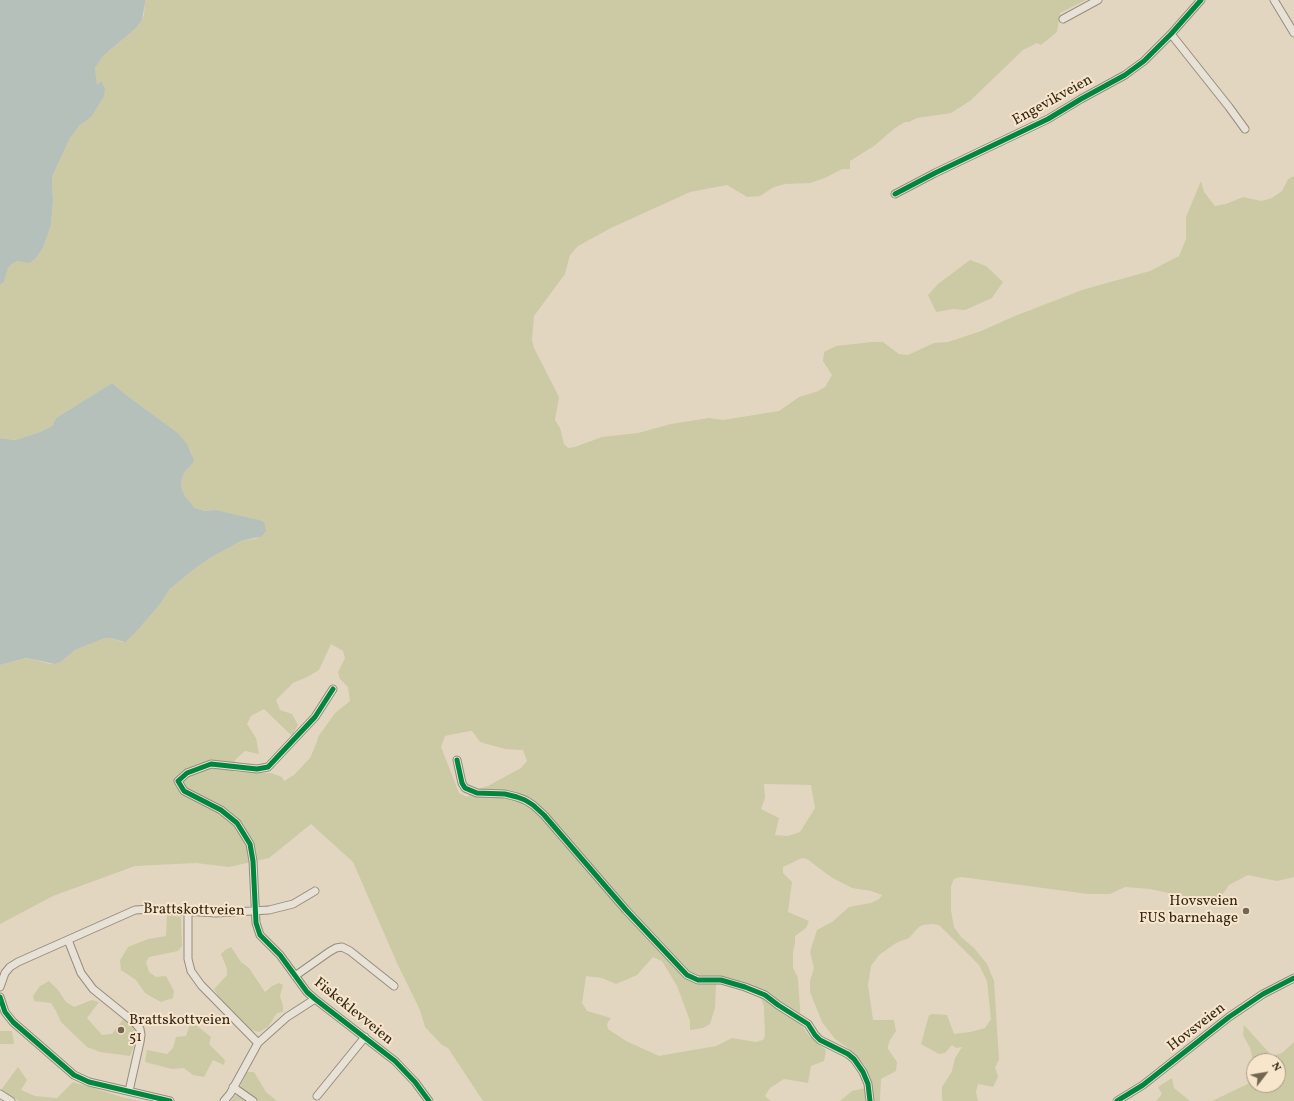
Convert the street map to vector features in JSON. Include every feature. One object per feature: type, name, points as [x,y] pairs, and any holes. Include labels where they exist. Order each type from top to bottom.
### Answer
[{"type":"street","points":[[1063,19],[1098,0]]},
{"type":"street","name":"Engevikveien","points":[[895,194],[935,173],[1048,119],[1125,75],[1144,61],[1171,34],[1201,0]]},
{"type":"street","points":[[1274,0],[1294,32]]},
{"type":"street","points":[[1171,34],[1245,129]]},
{"type":"street","name":"Fiskeklevveien","points":[[333,689],[315,718],[268,768],[253,769],[211,764],[187,773],[178,781],[184,791],[221,810],[237,823],[250,844],[254,874],[256,923],[260,935],[280,955],[307,992],[401,1066],[426,1100]]},
{"type":"street","points":[[457,760],[462,783],[465,788],[477,793],[505,794],[525,800],[533,805],[626,910],[687,975],[698,980],[721,980],[765,995],[808,1024],[820,1040],[848,1054],[854,1059],[863,1072],[868,1084],[870,1101]]},
{"type":"street","points":[[255,912],[287,906],[315,890]]},
{"type":"street","name":"Brattskottveien","points":[[0,987],[5,973],[26,957],[134,910],[151,909],[216,913],[255,912]]},
{"type":"street","points":[[188,912],[188,959],[191,971],[201,986],[258,1042]]},
{"type":"street","points":[[68,940],[81,973],[93,989],[135,1023],[140,1029],[140,1042],[129,1091]]},
{"type":"street","name":"Fiskeklevveien","points":[[295,976],[328,952],[342,947],[350,951],[394,986]]},
{"type":"street","name":"Hovsveien","points":[[1117,1101],[1143,1085],[1234,1013],[1263,994],[1294,978]]},
{"type":"street","points":[[0,997],[5,1012],[13,1022],[70,1072],[89,1082],[170,1101]]},
{"type":"street","points":[[224,1101],[230,1094],[258,1042],[288,1017],[315,999]]},
{"type":"street","name":"Fiskeklevveien","points":[[317,1096],[365,1037]]},
{"type":"street","points":[[233,1087],[253,1101]]},
{"type":"street","points":[[0,1094],[10,1101]]},
{"type":"green space","points":[[145,0],[1086,0],[1060,13],[1057,32],[1041,45],[1037,43],[1023,50],[970,101],[951,113],[917,118],[909,122],[905,122],[895,128],[874,146],[850,161],[850,169],[842,169],[825,178],[810,183],[785,184],[774,187],[760,196],[747,197],[727,185],[690,192],[611,228],[578,246],[570,255],[565,274],[534,316],[532,340],[534,348],[559,397],[555,420],[560,428],[564,444],[568,448],[575,447],[602,437],[638,433],[671,424],[709,418],[723,420],[779,411],[799,397],[816,392],[825,387],[832,375],[823,361],[824,352],[836,346],[883,342],[899,354],[908,355],[934,343],[948,342],[981,331],[1082,290],[1150,271],[1179,256],[1186,239],[1186,217],[1201,181],[1204,192],[1215,206],[1226,204],[1243,197],[1261,201],[1272,198],[1282,191],[1288,179],[1294,176],[1294,877],[1277,881],[1248,875],[1229,885],[1214,907],[1208,903],[1187,897],[1150,889],[1125,887],[1110,894],[1088,894],[961,877],[954,879],[951,886],[951,910],[954,927],[961,937],[974,948],[987,964],[994,981],[999,1060],[995,1067],[998,1077],[993,1087],[978,1084],[976,1092],[978,1101],[943,1101],[942,1099],[942,1087],[952,1071],[955,1058],[962,1047],[956,1048],[952,1045],[945,1053],[939,1054],[921,1044],[929,1015],[947,1015],[954,1034],[985,1028],[991,1019],[987,981],[979,965],[939,925],[932,924],[919,927],[909,938],[896,943],[879,955],[871,966],[868,985],[873,1020],[894,1020],[896,1031],[890,1040],[888,1049],[897,1062],[896,1071],[881,1079],[880,1101],[873,1101],[873,1088],[865,1066],[849,1049],[835,1039],[822,1022],[810,992],[810,981],[814,968],[810,952],[817,930],[832,922],[849,907],[871,903],[879,899],[882,895],[871,891],[852,888],[831,877],[807,859],[802,858],[783,867],[783,873],[792,882],[788,912],[809,921],[806,928],[795,936],[793,968],[798,978],[801,1024],[809,1036],[826,1050],[824,1061],[811,1066],[808,1083],[784,1079],[770,1088],[765,1096],[771,1101],[483,1101],[448,1048],[442,1045],[425,1027],[420,1010],[397,963],[353,862],[311,824],[269,858],[229,867],[196,863],[135,866],[53,896],[0,924],[0,665],[26,658],[51,664],[62,661],[75,650],[105,638],[123,642],[137,631],[161,603],[170,589],[193,570],[210,558],[241,541],[258,538],[215,510],[205,511],[195,508],[185,496],[181,487],[184,473],[193,463],[191,452],[178,433],[112,383],[56,418],[52,426],[40,432],[15,440],[0,438],[0,285],[4,282],[8,268],[12,264],[18,261],[36,258],[43,248],[51,225],[53,201],[52,177],[70,138],[79,126],[91,117],[98,85],[95,68],[104,55],[135,29],[144,15]],"holes":[[[331,644],[343,651],[345,658],[338,672],[340,679],[348,687],[350,701],[335,713],[318,737],[310,758],[294,775],[284,781],[282,777],[271,773],[234,772],[232,767],[236,759],[245,751],[259,754],[256,738],[247,724],[251,716],[264,709],[292,736],[298,725],[292,714],[280,710],[276,700],[293,683],[319,670]],[[472,731],[480,742],[505,749],[523,750],[527,761],[521,768],[488,786],[478,789],[467,797],[459,793],[441,747],[445,736]],[[764,784],[811,785],[815,808],[800,832],[788,836],[775,835],[779,818],[761,809],[765,798]],[[653,957],[662,961],[677,986],[690,1021],[690,1030],[703,1028],[710,1024],[715,1008],[716,985],[738,987],[759,994],[764,1006],[765,1036],[763,1040],[756,1042],[732,1038],[716,1046],[659,1056],[626,1041],[608,1029],[607,1024],[611,1018],[587,1011],[582,1003],[586,976],[602,978],[616,984],[637,975]]]},
{"type":"green space","points":[[970,260],[986,266],[1003,282],[992,298],[965,310],[953,309],[936,312],[928,295],[938,284]]},
{"type":"green space","points":[[167,915],[181,917],[182,946],[178,951],[149,957],[146,962],[149,972],[156,977],[166,976],[174,991],[173,998],[161,1002],[145,993],[136,980],[121,970],[120,960],[128,947],[148,939],[166,936]]},
{"type":"green space","points":[[231,947],[241,962],[249,968],[265,992],[272,986],[279,983],[283,985],[280,996],[283,1012],[277,1013],[268,1027],[259,1032],[251,1030],[232,1012],[214,989],[227,975],[227,969],[221,954]]},
{"type":"green space","points":[[49,981],[58,990],[66,1002],[74,1007],[92,1000],[99,1002],[87,1018],[102,1035],[112,1034],[124,1018],[131,1024],[138,1036],[130,1056],[100,1052],[87,1047],[61,1022],[51,1003],[34,1001],[33,996],[40,986]]},
{"type":"green space","points":[[191,1021],[211,1037],[209,1044],[225,1060],[224,1065],[213,1060],[204,1077],[193,1075],[184,1068],[172,1069],[145,1062],[147,1050],[167,1054],[173,1048],[176,1037],[186,1036]]},
{"type":"green space","points":[[1244,1025],[1269,1053],[1251,1053],[1243,1035]]},
{"type":"green space","points":[[0,1031],[12,1031],[14,1044],[0,1044]]},
{"type":"green space","points":[[1294,1042],[1294,1101],[1212,1101],[1246,1085],[1246,1093],[1286,1093],[1286,1053],[1282,1053]]},
{"type":"green space","points":[[18,1067],[27,1080],[21,1090],[35,1096],[57,1098],[73,1082],[122,1097],[141,1101],[19,1101],[1,1090]]},
{"type":"green space","points":[[247,1072],[254,1072],[266,1092],[277,1101],[231,1101],[236,1095]]},
{"type":"green space","points":[[1172,1078],[1174,1088],[1190,1101],[1156,1101],[1162,1094],[1158,1087]]},
{"type":"green space","points":[[865,1088],[867,1101],[840,1101],[852,1091]]},
{"type":"shaded area","points":[[0,0],[145,0],[145,3],[142,20],[135,29],[104,55],[95,68],[97,84],[98,85],[102,82],[105,90],[104,96],[91,117],[79,126],[70,138],[52,177],[53,201],[51,225],[43,248],[36,258],[29,263],[18,261],[12,264],[8,268],[4,282],[0,285]]},
{"type":"shaded area","points":[[112,383],[178,433],[187,444],[194,460],[184,473],[181,487],[185,496],[195,508],[205,511],[215,510],[259,520],[264,522],[266,531],[262,536],[241,541],[210,558],[193,570],[170,589],[161,603],[137,631],[125,642],[105,638],[75,650],[62,661],[55,664],[26,658],[0,665],[0,438],[15,440],[40,432],[52,426],[56,418]]},
{"type":"cycle path","points":[[895,194],[935,173],[1048,119],[1125,75],[1144,61],[1171,34],[1201,0]]},
{"type":"cycle path","points":[[333,689],[315,717],[268,767],[257,769],[211,764],[187,773],[178,781],[184,791],[221,810],[237,823],[250,844],[253,861],[256,923],[260,935],[280,955],[307,992],[395,1061],[415,1082],[429,1101]]},
{"type":"cycle path","points":[[457,760],[462,783],[465,788],[477,793],[505,794],[517,797],[533,805],[544,815],[626,910],[687,975],[698,980],[721,980],[765,995],[808,1024],[820,1040],[848,1054],[854,1059],[863,1072],[868,1084],[870,1101]]},
{"type":"cycle path","points":[[1117,1101],[1143,1085],[1229,1017],[1263,994],[1294,978]]},
{"type":"cycle path","points":[[0,997],[5,1012],[13,1022],[74,1075],[89,1082],[170,1101]]},
{"type":"place","name":"Hovsveien FUS barnehage","points":[[1246,911]]},
{"type":"place","name":"Brattskottveien 51","points":[[121,1030]]}]
